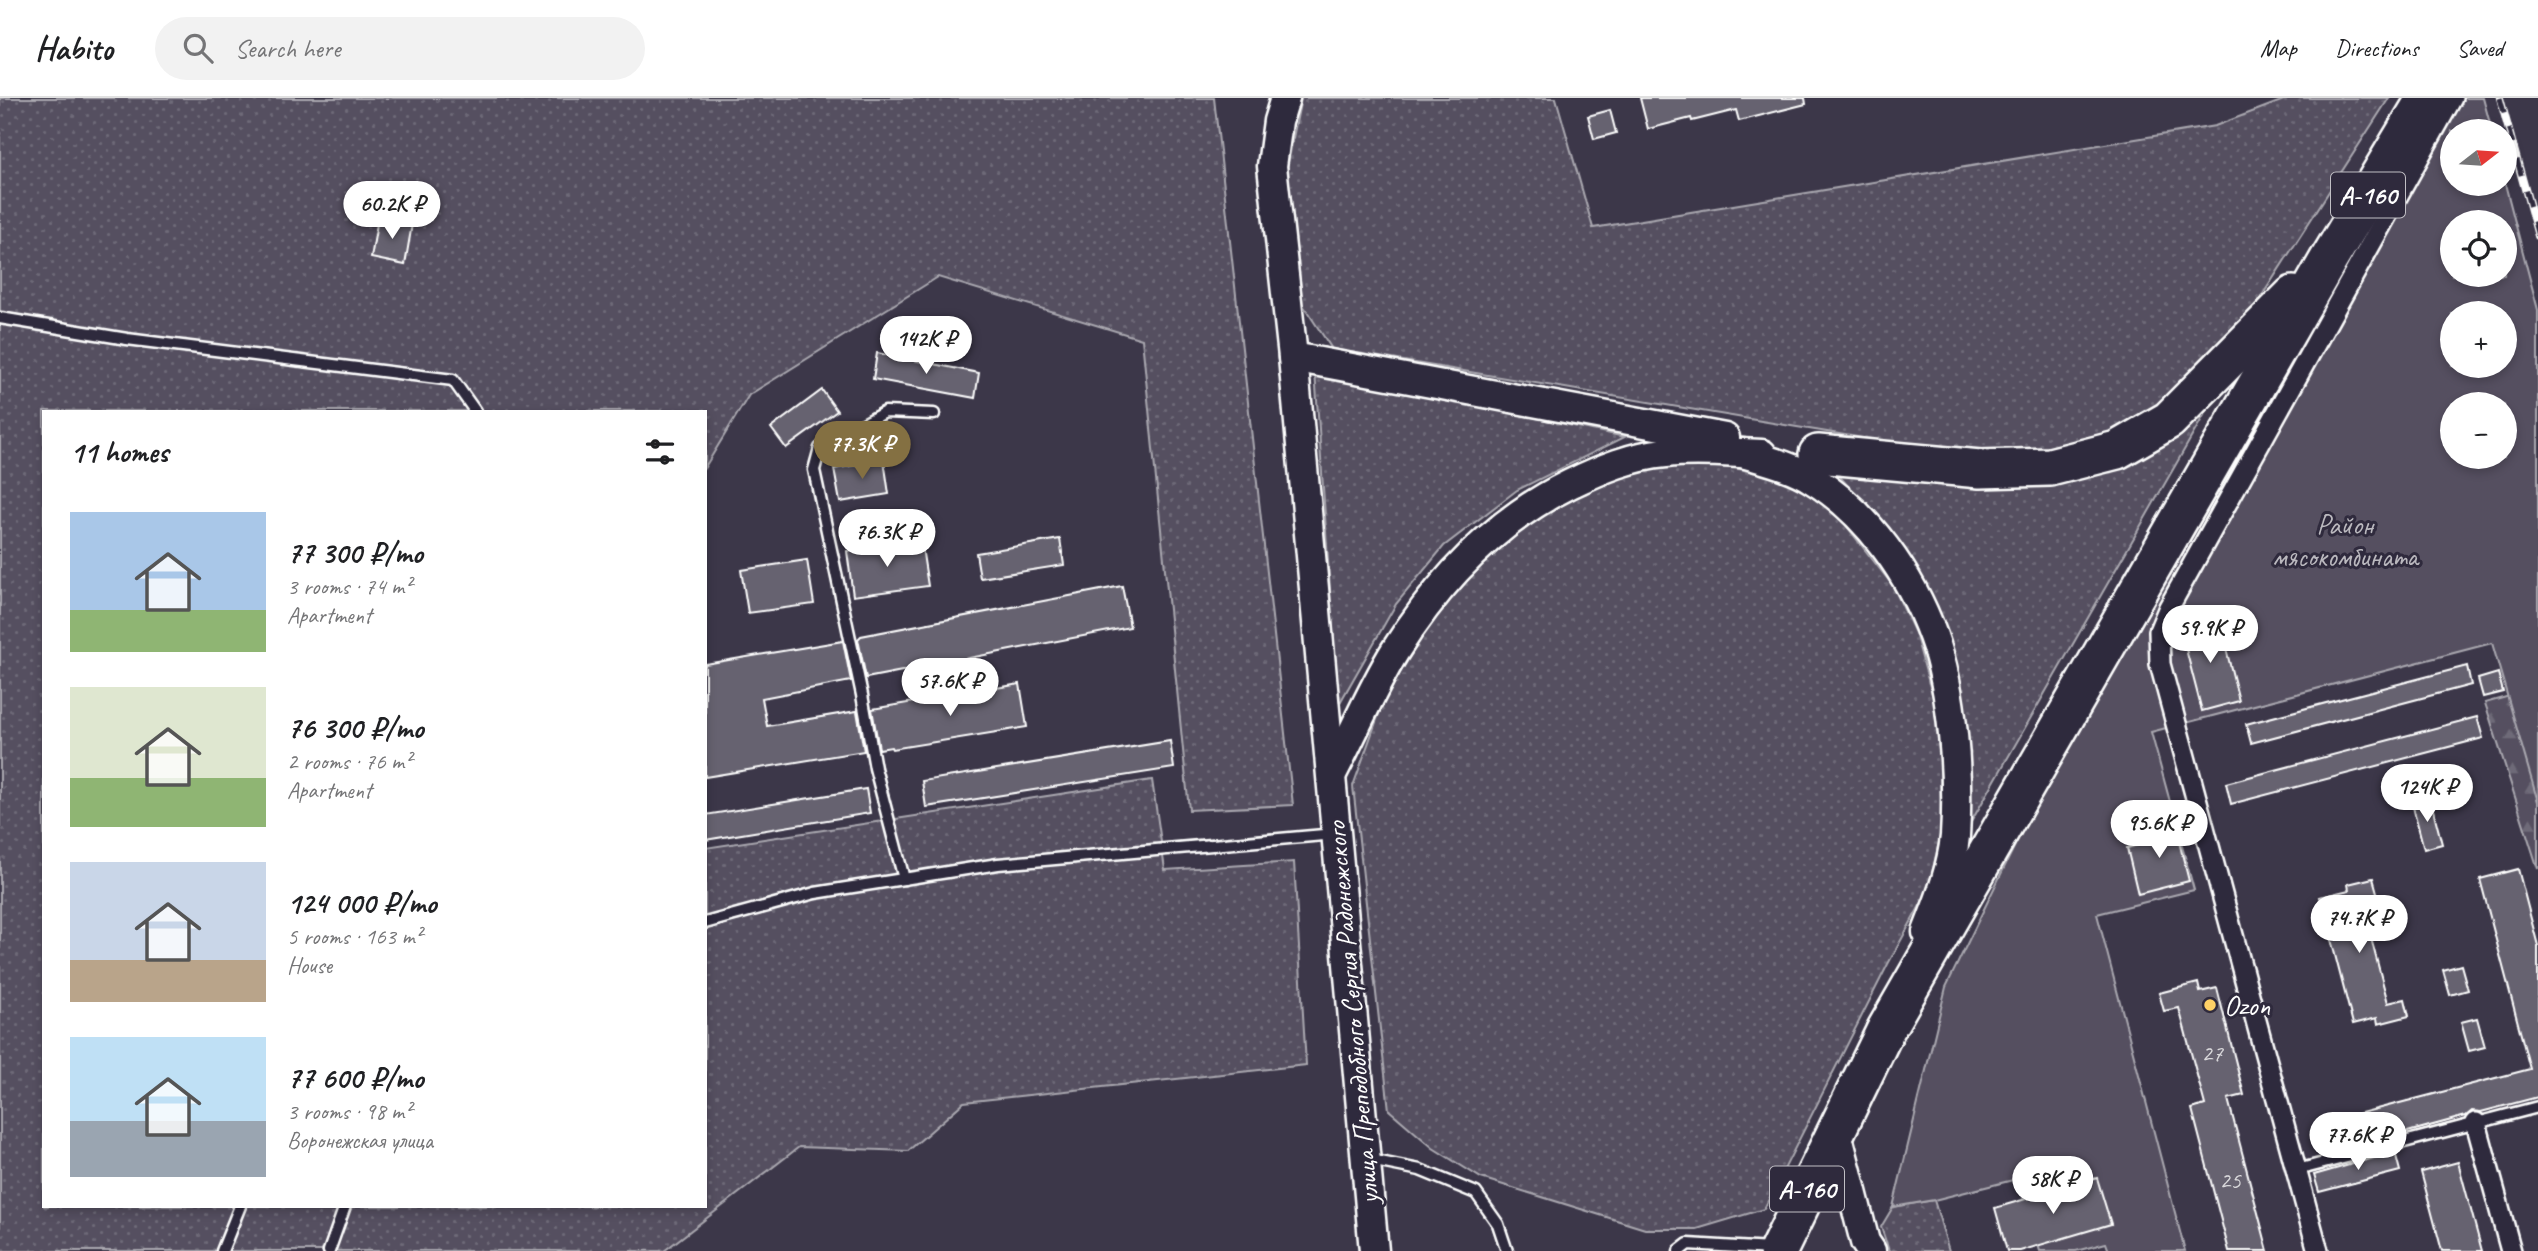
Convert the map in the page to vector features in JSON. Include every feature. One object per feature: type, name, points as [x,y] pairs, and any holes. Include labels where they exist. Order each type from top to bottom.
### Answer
[{"type":"highway","name":"А-160","points":[[1778,1250],[1886,1029],[2329,259],[2426,98]]},
{"type":"highway","points":[[1818,454],[1980,469],[2050,467],[2117,450],[2169,421],[2329,259]]},
{"type":"main road","points":[[1285,98],[1278,121],[1272,166],[1293,357],[1636,423],[1818,454]]},
{"type":"main road","name":"улица Преподобного Сергия Радонежского","points":[[1293,357],[1374,1251]]},
{"type":"main road","points":[[1636,423],[1713,450]]},
{"type":"main road","points":[[1331,775],[1395,652],[1439,587],[1494,532],[1542,498],[1623,461],[1665,453],[1713,450],[1818,454]]},
{"type":"main road","points":[[1743,453],[1779,464],[1810,478],[1833,493],[1882,542],[1921,606],[1934,638],[1947,689],[1955,779],[1955,837],[1944,887],[1922,948],[1886,1029]]},
{"type":"main road","points":[[1836,1129],[1866,1248]]},
{"type":"street","points":[[2318,1251],[2160,664],[2159,631],[2169,607],[2452,98]]},
{"type":"street","points":[[2476,1123],[2511,1251]]},
{"type":"lane","points":[[0,318],[127,339],[453,380],[474,410]]},
{"type":"lane","points":[[904,879],[875,768],[814,470],[820,449],[885,412],[934,414]]},
{"type":"lane","points":[[707,922],[815,893],[998,864],[1335,834]]},
{"type":"lane","points":[[2297,1170],[2538,1107]]},
{"type":"lane","points":[[1366,1160],[1420,1170],[1476,1193],[1498,1224],[1507,1251]]},
{"type":"lane","points":[[222,1251],[239,1208]]},
{"type":"lane","points":[[329,1251],[344,1208]]},
{"type":"lane","points":[[1679,1251],[1688,1244],[1778,1250]]},
{"type":"green space","points":[[0,98],[1214,98],[1293,805],[1189,810],[1142,339],[938,277],[749,395],[707,464],[707,410],[42,410],[42,1208],[707,1208],[707,848],[1152,780],[1165,870],[1294,862],[1306,1065],[964,1102],[908,1151],[799,1147],[664,1251],[0,1251]]},
{"type":"green space","points":[[1301,98],[1556,98],[1593,228],[2215,126],[2289,98],[2389,98],[2247,319],[2156,408],[2086,448],[1998,454],[1863,438],[1332,349],[1303,305],[1287,168]]},
{"type":"green space","name":"Район мясокомбината","points":[[2451,98],[2483,98],[2489,119],[2440,119],[2440,196],[2508,196],[2512,210],[2440,210],[2440,287],[2517,287],[2517,230],[2538,310],[2538,802],[2492,643],[2151,732],[2194,890],[2097,914],[2185,1251],[2109,1251],[2106,1243],[2076,1251],[2040,1251],[2017,1179],[1934,1200],[1893,1207],[1946,987],[2059,755]]},
{"type":"green space","points":[[1315,371],[1625,437],[1517,490],[1444,546],[1396,604],[1338,706]]},
{"type":"green space","points":[[2203,417],[1971,822],[1970,765],[1964,717],[1895,538],[1832,468],[2015,484],[2076,481],[2127,459]]},
{"type":"green space","points":[[1694,464],[1731,467],[1794,482],[1834,510],[1893,586],[1915,633],[1934,701],[1940,760],[1941,833],[1928,891],[1764,1209],[1697,1229],[1645,1229],[1481,1178],[1433,1148],[1389,1110],[1353,786],[1384,700],[1421,638],[1462,578],[1509,536],[1551,507],[1599,484],[1647,468]]},
{"type":"green space","points":[[2538,688],[2538,869],[2485,703]]},
{"type":"green space","points":[[1934,1200],[1949,1251],[1889,1251],[1881,1227],[1893,1207]]},
{"type":"building","points":[[1640,98],[1805,98],[1806,104],[1739,121],[1736,110],[1648,129]]},
{"type":"building","points":[[1610,110],[1616,133],[1594,139],[1588,116]]},
{"type":"building","points":[[378,218],[412,224],[405,265],[371,258]]},
{"type":"building","points":[[877,353],[979,373],[975,398],[873,379]]},
{"type":"building","points":[[822,390],[837,411],[786,448],[771,428]]},
{"type":"building","points":[[884,460],[889,494],[840,502],[834,469]]},
{"type":"building","points":[[1060,539],[1064,565],[980,578],[976,553]]},
{"type":"building","points":[[921,541],[928,586],[853,596],[847,551]]},
{"type":"building","points":[[807,560],[814,604],[748,613],[741,570]]},
{"type":"building","points":[[1122,586],[1130,627],[866,678],[858,639],[861,636]]},
{"type":"building","points":[[2219,620],[2239,701],[2202,711],[2181,630]]},
{"type":"building","points":[[843,641],[851,681],[762,698],[767,726],[857,711],[864,751],[707,777],[707,664]]},
{"type":"building","points":[[2467,666],[2471,685],[2251,743],[2246,724]]},
{"type":"building","points":[[2498,673],[2503,692],[2483,697],[2478,679]]},
{"type":"building","points":[[1020,684],[1027,727],[879,749],[872,709]]},
{"type":"building","points":[[2477,717],[2483,738],[2231,804],[2226,783]]},
{"type":"building","points":[[1170,741],[1174,768],[926,807],[922,781]]},
{"type":"building","points":[[866,789],[870,813],[707,840],[707,815]]},
{"type":"building","points":[[2430,798],[2442,844],[2424,849],[2412,803]]},
{"type":"building","points":[[2174,822],[2189,881],[2138,894],[2127,848],[2153,841],[2150,827]]},
{"type":"building","points":[[2518,869],[2538,946],[2538,1097],[2481,1112],[2472,1111],[2466,1116],[2327,1154],[2319,1124],[2530,1069],[2480,879]]},
{"type":"building","points":[[2373,878],[2378,896],[2361,900],[2388,1003],[2405,999],[2409,1016],[2378,1024],[2377,1018],[2353,1024],[2320,897],[2349,890],[2348,884]]},
{"type":"building","points":[[2461,965],[2468,990],[2450,995],[2443,970]]},
{"type":"building","points":[[2198,983],[2200,992],[2217,988],[2244,1095],[2228,1099],[2268,1251],[2229,1251],[2192,1109],[2205,1105],[2179,1008],[2164,1011],[2159,993]]},
{"type":"building","points":[[2477,1018],[2485,1047],[2469,1051],[2461,1022]]},
{"type":"building","points":[[2395,1152],[2400,1171],[2319,1192],[2314,1175]]},
{"type":"building","points":[[2458,1162],[2482,1251],[2442,1251],[2421,1172]]},
{"type":"building","points":[[2097,1178],[2111,1224],[2020,1251],[2007,1251],[1995,1208]]},
{"type":"railway","points":[[2500,98],[2538,236]]},
{"type":"place","name":"Ozon","points":[[2210,1005]]}]
